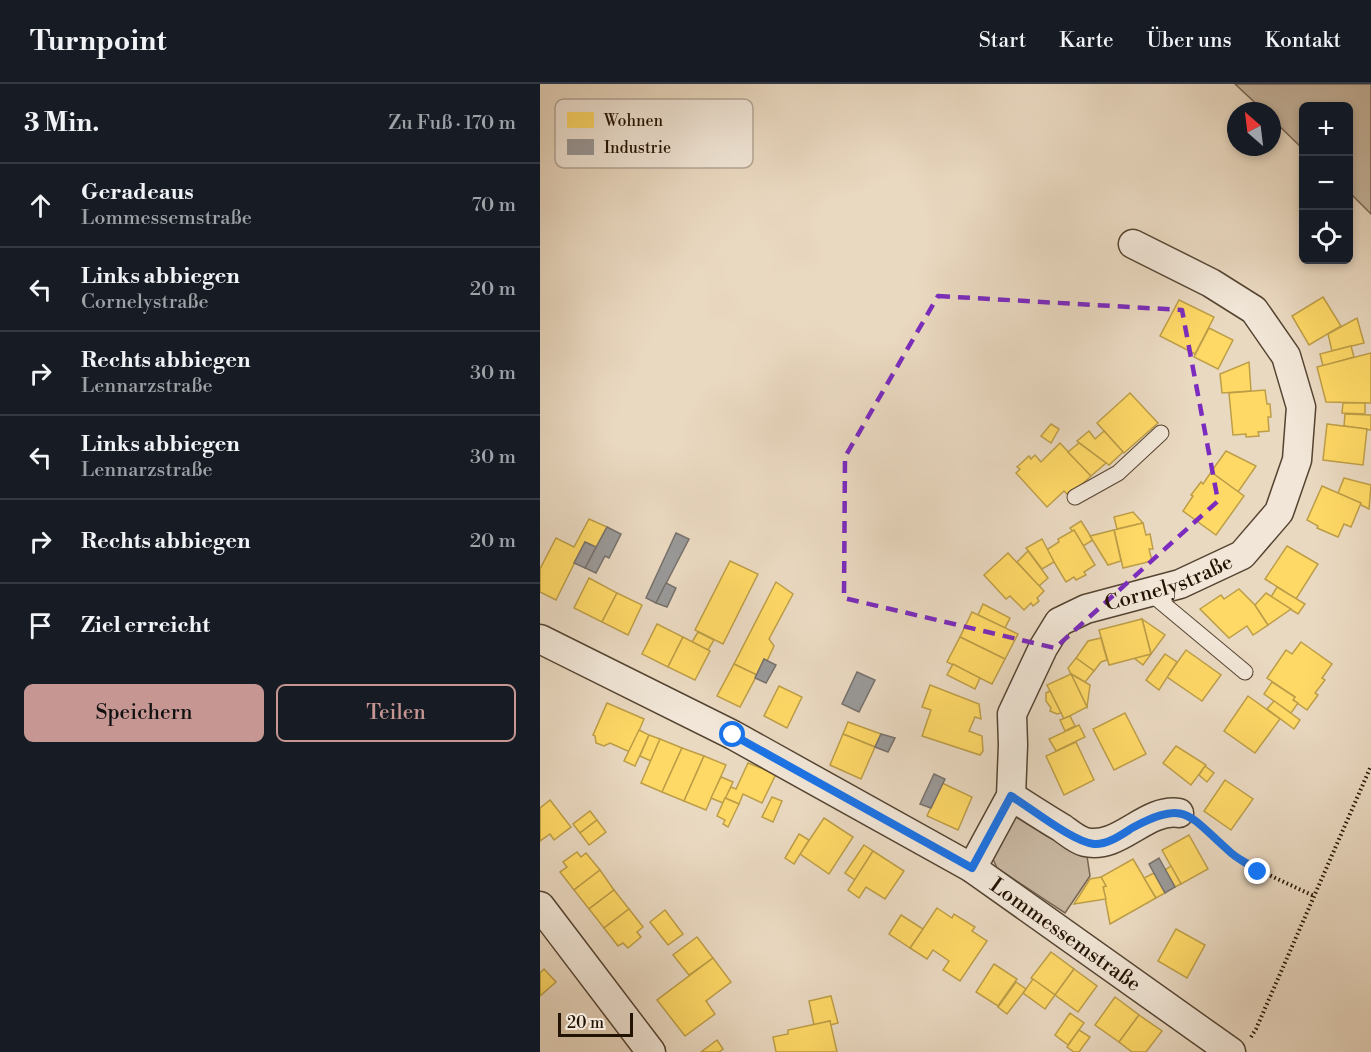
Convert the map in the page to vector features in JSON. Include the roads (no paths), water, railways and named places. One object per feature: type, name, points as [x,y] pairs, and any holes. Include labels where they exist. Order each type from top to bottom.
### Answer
[{"type":"street","name":"Cornelystraße","points":[[972,868],[1011,796],[1012,714],[1043,648],[1059,622],[1086,609],[1180,584],[1242,555],[1279,512],[1297,460],[1301,407],[1287,356],[1254,310],[1211,283],[1133,244]]},
{"type":"street","name":"Lommessemstraße","points":[[540,639],[733,735],[972,868],[1179,1013],[1238,1048]]},
{"type":"street","points":[[1011,796],[1082,842],[1097,844],[1110,840],[1148,819],[1168,812],[1179,813]]},
{"type":"street","points":[[543,914],[651,1052]]},
{"type":"lane","points":[[1075,497],[1118,473],[1161,433]]},
{"type":"lane","points":[[1149,592],[1245,672]]}]
